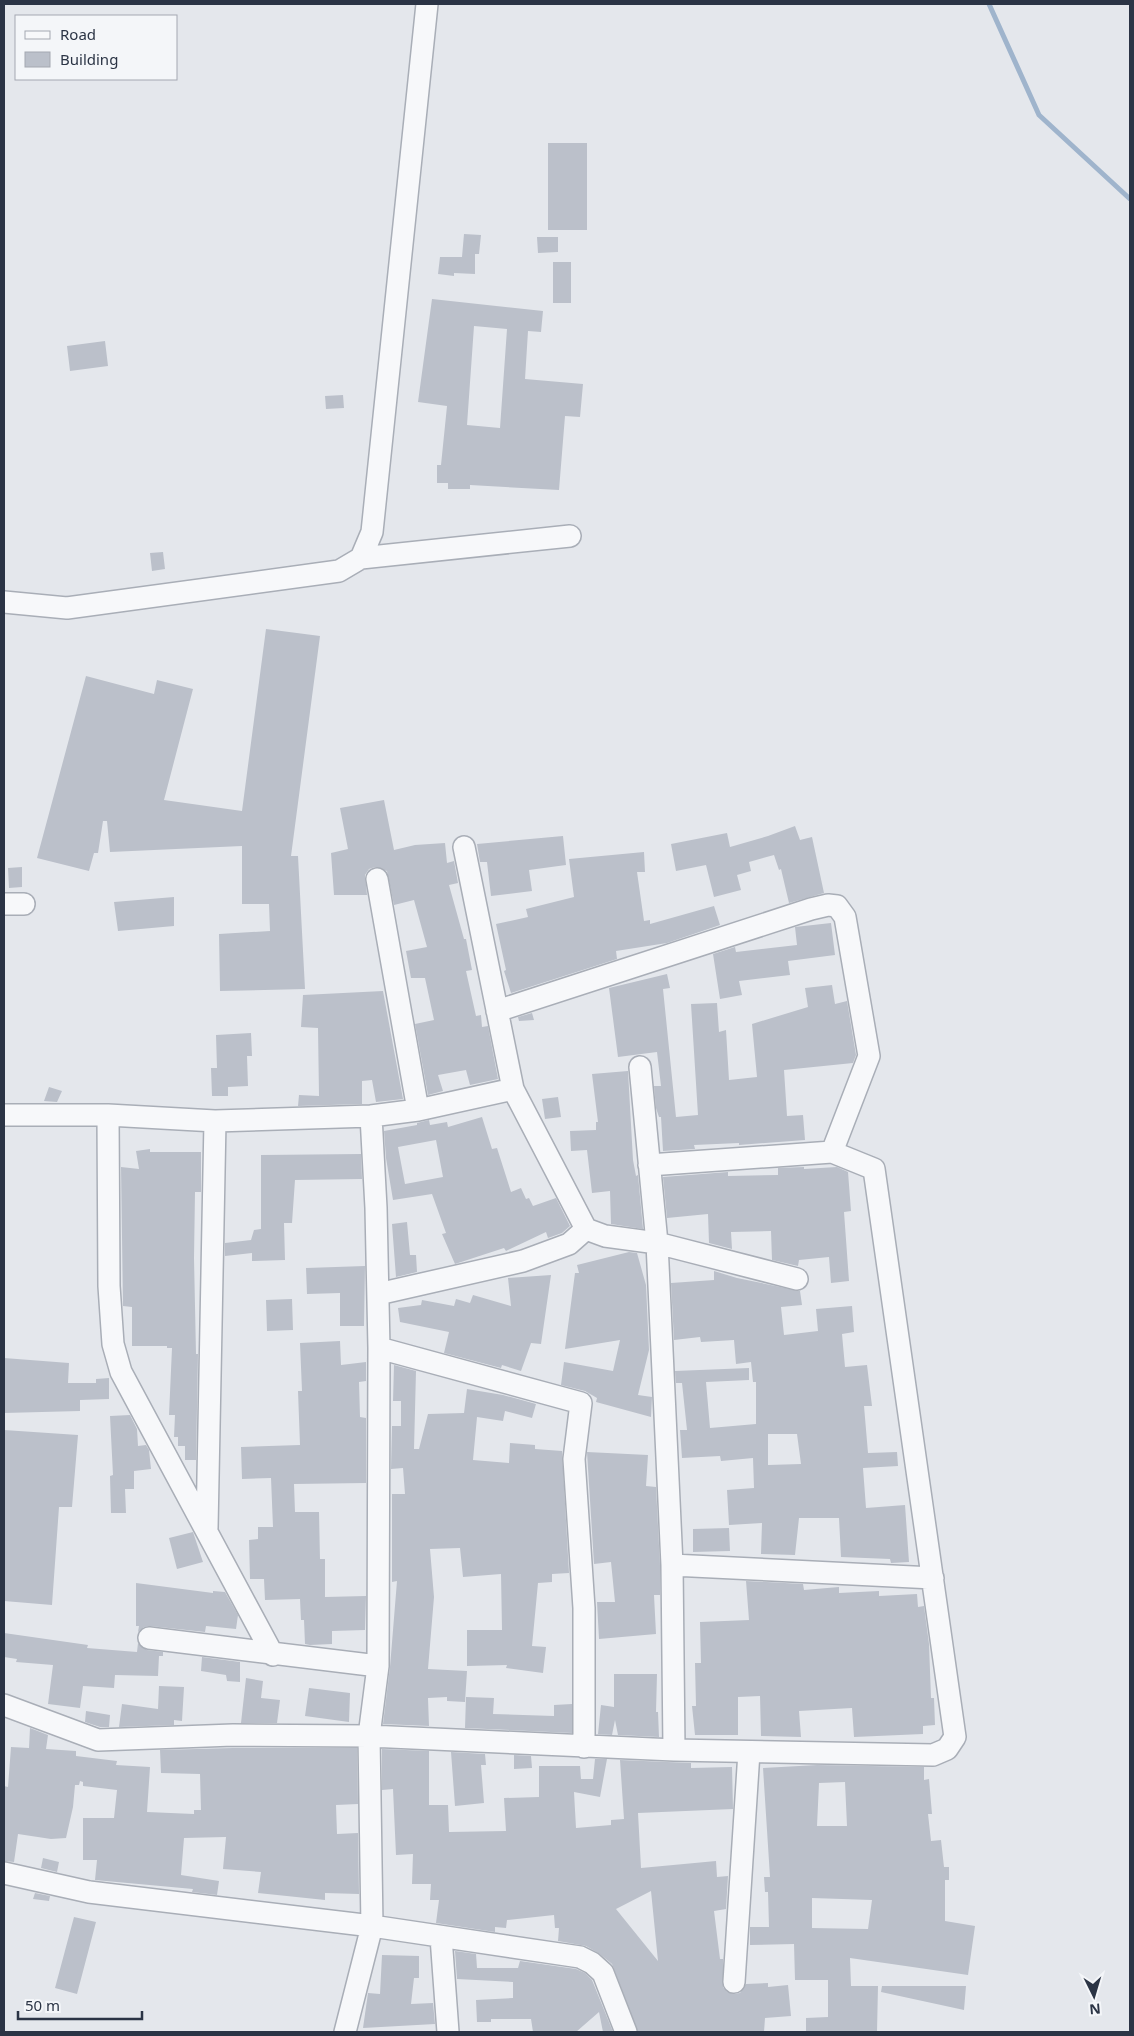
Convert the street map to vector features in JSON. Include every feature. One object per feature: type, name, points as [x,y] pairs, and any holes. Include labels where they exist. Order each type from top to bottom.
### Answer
[{"type":"street","points":[[361,558],[372,532],[428,4]]},
{"type":"street","points":[[4,602],[67,608],[339,571],[361,558],[570,536]]},
{"type":"street","points":[[464,847],[513,1088],[586,1229],[605,1236],[657,1243],[797,1279]]},
{"type":"street","points":[[377,879],[418,1110]]},
{"type":"street","points":[[497,1011],[811,909],[828,905],[837,906],[845,917],[869,1056],[832,1152]]},
{"type":"street","points":[[640,1067],[657,1243],[672,1565],[674,1750]]},
{"type":"street","points":[[4,1114],[108,1115],[214,1121],[371,1116],[418,1110],[513,1088]]},
{"type":"street","points":[[108,1115],[109,1286],[113,1344],[121,1372],[273,1655]]},
{"type":"street","points":[[345,2032],[372,1926],[369,1736],[378,1666],[379,1348],[371,1116]]},
{"type":"street","points":[[207,1529],[214,1121]]},
{"type":"street","points":[[4,1705],[98,1740],[233,1736],[369,1736],[749,1752],[933,1755],[947,1749],[955,1737],[874,1169],[832,1152],[649,1165]]},
{"type":"street","points":[[378,1294],[523,1261],[569,1244],[586,1229]]},
{"type":"street","points":[[379,1348],[581,1403],[574,1459],[584,1608],[584,1746]]},
{"type":"street","points":[[672,1565],[933,1578]]},
{"type":"street","points":[[149,1638],[273,1655],[378,1666]]},
{"type":"street","points":[[734,1982],[749,1752]]},
{"type":"street","points":[[4,1873],[89,1892],[372,1926],[580,1957],[592,1963],[602,1973],[626,2032]]},
{"type":"street","points":[[441,1937],[448,2032]]},
{"type":"building","points":[[548,143],[587,143],[587,230],[548,230]]},
{"type":"building","points":[[464,234],[481,235],[479,254],[475,254],[475,274],[454,273],[454,276],[438,274],[440,257],[462,257]]},
{"type":"building","points":[[537,237],[558,237],[558,252],[538,253]]},
{"type":"building","points":[[553,262],[571,262],[571,303],[553,303]]},
{"type":"building","points":[[432,299],[543,311],[541,332],[528,331],[525,379],[583,384],[580,417],[565,416],[559,490],[470,485],[470,489],[448,489],[448,483],[437,483],[437,465],[441,465],[447,406],[418,402]],"holes":[[[474,326],[507,329],[500,428],[467,425]]]},
{"type":"building","points":[[105,341],[108,366],[70,371],[67,346]]},
{"type":"building","points":[[343,395],[344,408],[326,409],[325,396]]},
{"type":"building","points":[[163,552],[165,569],[152,571],[150,553]]},
{"type":"building","points":[[266,629],[320,636],[291,856],[298,856],[305,989],[220,991],[219,934],[270,931],[269,904],[242,904],[242,846],[110,852],[107,821],[103,821],[98,853],[94,853],[89,871],[37,858],[86,676],[154,694],[157,680],[193,689],[164,800],[242,811]]},
{"type":"building","points":[[384,800],[394,850],[415,845],[445,843],[447,863],[454,861],[458,883],[449,885],[464,939],[466,939],[472,970],[466,971],[476,1016],[481,1015],[482,1027],[488,1026],[498,1079],[470,1085],[466,1070],[438,1075],[443,1091],[428,1095],[415,1024],[434,1020],[425,978],[411,978],[406,951],[427,947],[414,900],[394,905],[387,871],[375,867],[369,869],[365,875],[367,895],[334,895],[331,853],[348,849],[340,808]]},
{"type":"building","points":[[795,826],[800,840],[812,837],[824,893],[789,903],[781,869],[779,870],[774,855],[749,862],[751,871],[737,875],[741,890],[714,897],[706,865],[676,871],[671,844],[727,833],[730,847]]},
{"type":"building","points":[[563,836],[566,865],[529,870],[532,891],[491,896],[487,862],[480,862],[477,844]]},
{"type":"building","points":[[644,852],[645,872],[637,872],[644,921],[650,920],[650,924],[714,906],[720,925],[667,943],[616,951],[617,959],[511,993],[504,971],[506,970],[496,924],[528,917],[526,909],[574,897],[569,859]]},
{"type":"building","points":[[22,867],[22,887],[9,888],[8,868]]},
{"type":"building","points":[[174,897],[174,926],[118,931],[114,902]]},
{"type":"building","points":[[831,923],[835,955],[788,961],[790,975],[739,981],[742,995],[720,999],[713,954],[735,947],[736,952],[797,945],[795,927]]},
{"type":"building","points":[[667,974],[670,988],[663,989],[676,1117],[698,1115],[691,1004],[717,1003],[719,1032],[726,1030],[729,1080],[757,1077],[752,1024],[808,1007],[805,988],[832,985],[835,1004],[847,1001],[856,1055],[853,1063],[784,1070],[787,1116],[803,1115],[805,1140],[739,1145],[739,1143],[694,1145],[695,1149],[663,1151],[661,1117],[659,1117],[656,1108],[654,1086],[661,1086],[657,1052],[618,1057],[609,988]]},
{"type":"building","points":[[383,991],[403,1099],[376,1102],[372,1080],[362,1081],[362,1104],[298,1106],[299,1095],[319,1096],[318,1028],[301,1027],[303,995]]},
{"type":"building","points":[[532,1013],[534,1020],[519,1021],[518,1017]]},
{"type":"building","points":[[251,1033],[252,1056],[247,1056],[248,1086],[228,1087],[228,1096],[212,1096],[211,1068],[217,1068],[216,1035]]},
{"type":"building","points":[[628,1071],[633,1160],[636,1176],[638,1175],[643,1229],[611,1224],[610,1191],[592,1193],[587,1150],[571,1151],[570,1131],[596,1130],[596,1122],[598,1122],[592,1074]]},
{"type":"building","points":[[49,1087],[62,1091],[57,1102],[44,1101]]},
{"type":"building","points":[[558,1097],[561,1117],[545,1119],[542,1099]]},
{"type":"building","points":[[482,1117],[492,1149],[497,1148],[511,1192],[521,1188],[526,1199],[529,1198],[533,1206],[556,1198],[570,1226],[562,1233],[548,1238],[546,1232],[506,1251],[504,1248],[455,1264],[442,1234],[446,1233],[432,1194],[393,1200],[386,1158],[384,1131],[417,1125],[417,1123],[429,1120],[430,1125],[447,1122],[448,1127]],"holes":[[[436,1140],[443,1177],[405,1184],[398,1147]]]},
{"type":"building","points":[[150,1149],[150,1152],[201,1152],[201,1192],[195,1192],[194,1258],[196,1354],[198,1354],[196,1460],[185,1460],[185,1446],[178,1446],[178,1437],[174,1437],[175,1415],[169,1415],[172,1348],[167,1348],[167,1346],[132,1346],[132,1307],[123,1306],[121,1167],[139,1169],[136,1151]]},
{"type":"building","points":[[361,1154],[362,1179],[295,1180],[292,1223],[284,1223],[285,1260],[252,1261],[252,1253],[225,1256],[225,1243],[251,1240],[254,1230],[261,1229],[261,1155]]},
{"type":"building","points":[[804,1167],[804,1169],[837,1167],[848,1172],[851,1211],[844,1212],[849,1281],[831,1283],[829,1257],[799,1260],[798,1266],[772,1260],[771,1231],[731,1232],[732,1249],[709,1243],[708,1214],[667,1218],[663,1177],[728,1172],[728,1176],[778,1175],[778,1168]]},
{"type":"building","points":[[407,1222],[410,1255],[416,1255],[417,1272],[396,1277],[392,1224]]},
{"type":"building","points":[[629,1252],[637,1253],[646,1285],[649,1350],[638,1395],[652,1397],[651,1417],[596,1402],[597,1398],[585,1391],[561,1385],[564,1362],[613,1371],[620,1340],[565,1349],[575,1273],[579,1273],[577,1265]]},
{"type":"building","points":[[365,1266],[364,1326],[340,1326],[340,1293],[307,1294],[306,1268]]},
{"type":"building","points":[[714,1271],[737,1278],[800,1291],[802,1305],[781,1307],[784,1335],[818,1331],[816,1309],[852,1306],[854,1332],[842,1334],[845,1367],[867,1365],[872,1406],[864,1406],[868,1453],[897,1452],[898,1466],[863,1468],[866,1508],[905,1505],[909,1562],[891,1563],[890,1559],[841,1557],[839,1518],[799,1518],[795,1555],[761,1554],[762,1523],[729,1525],[727,1490],[754,1488],[753,1458],[721,1461],[720,1456],[682,1458],[680,1430],[687,1430],[682,1383],[676,1383],[675,1371],[749,1368],[749,1380],[706,1382],[710,1428],[756,1424],[756,1382],[753,1382],[751,1362],[736,1364],[734,1340],[701,1342],[700,1337],[674,1340],[671,1283],[714,1280]],"holes":[[[768,1434],[797,1434],[801,1464],[768,1465]]]},
{"type":"building","points":[[551,1275],[541,1344],[531,1343],[521,1371],[502,1365],[501,1368],[444,1353],[449,1332],[400,1322],[398,1308],[421,1305],[422,1300],[454,1306],[456,1299],[470,1303],[473,1295],[511,1306],[508,1278]]},
{"type":"building","points":[[292,1299],[293,1330],[267,1331],[266,1300]]},
{"type":"building","points":[[340,1341],[341,1365],[366,1362],[366,1381],[359,1382],[360,1417],[366,1418],[366,1483],[294,1484],[295,1512],[319,1512],[320,1559],[325,1559],[325,1597],[366,1596],[365,1630],[332,1631],[332,1644],[310,1645],[305,1644],[304,1620],[301,1620],[300,1599],[265,1600],[264,1579],[250,1579],[249,1540],[258,1539],[258,1527],[273,1527],[271,1478],[242,1479],[241,1447],[300,1445],[298,1391],[302,1391],[300,1343]]},
{"type":"building","points":[[4,1358],[69,1363],[68,1383],[96,1383],[96,1379],[109,1378],[109,1399],[80,1400],[80,1411],[4,1413]]},
{"type":"building","points":[[394,1365],[416,1371],[414,1449],[419,1449],[428,1414],[464,1413],[467,1389],[503,1395],[536,1404],[532,1418],[505,1411],[503,1421],[477,1417],[473,1460],[509,1463],[510,1443],[535,1445],[535,1449],[562,1451],[569,1573],[552,1574],[552,1582],[538,1583],[532,1646],[546,1647],[543,1673],[506,1668],[507,1665],[467,1666],[467,1630],[502,1630],[501,1574],[463,1577],[460,1548],[430,1549],[434,1597],[428,1669],[467,1671],[465,1702],[447,1701],[447,1697],[428,1698],[429,1726],[383,1724],[397,1581],[392,1582],[392,1494],[405,1494],[403,1468],[391,1469],[392,1426],[401,1426],[401,1401],[393,1401]]},
{"type":"building","points":[[130,1415],[137,1429],[138,1446],[146,1445],[149,1450],[151,1469],[134,1471],[134,1489],[125,1489],[126,1513],[111,1513],[110,1476],[113,1475],[110,1416]]},
{"type":"building","points":[[4,1430],[78,1435],[72,1507],[59,1507],[52,1605],[4,1601]]},
{"type":"building","points":[[587,1452],[648,1455],[646,1486],[656,1487],[660,1565],[660,1595],[654,1595],[656,1634],[599,1639],[597,1602],[615,1602],[611,1562],[594,1564]]},
{"type":"building","points":[[729,1528],[730,1551],[693,1552],[693,1529]]},
{"type":"building","points":[[193,1532],[203,1562],[177,1569],[169,1538]]},
{"type":"building","points":[[746,1581],[803,1584],[804,1590],[839,1587],[839,1593],[879,1591],[879,1596],[917,1594],[918,1607],[924,1606],[935,1725],[923,1726],[923,1734],[854,1737],[852,1708],[799,1711],[801,1737],[761,1736],[760,1696],[738,1697],[738,1735],[695,1735],[692,1706],[696,1706],[695,1663],[701,1663],[700,1622],[749,1620]]},
{"type":"building","points":[[136,1583],[213,1593],[213,1591],[225,1592],[238,1615],[236,1629],[206,1626],[205,1632],[150,1626],[144,1627],[138,1632],[139,1626],[136,1626]]},
{"type":"building","points":[[4,1633],[88,1645],[87,1648],[137,1652],[138,1643],[147,1650],[163,1652],[163,1656],[159,1656],[158,1676],[115,1675],[114,1688],[83,1686],[80,1708],[48,1704],[53,1665],[16,1662],[17,1659],[4,1657]]},
{"type":"building","points":[[202,1657],[240,1662],[240,1682],[227,1681],[226,1675],[201,1671]]},
{"type":"building","points":[[614,1674],[657,1674],[656,1712],[658,1712],[659,1737],[618,1735],[615,1720],[612,1735],[598,1734],[601,1705],[614,1707]]},
{"type":"building","points":[[246,1678],[263,1681],[261,1698],[280,1700],[277,1723],[241,1723]]},
{"type":"building","points":[[159,1686],[184,1687],[182,1721],[174,1720],[174,1725],[119,1727],[122,1704],[158,1709]]},
{"type":"building","points":[[309,1688],[350,1693],[349,1722],[305,1716]]},
{"type":"building","points":[[466,1697],[494,1698],[493,1714],[554,1716],[554,1705],[572,1704],[572,1733],[465,1728]]},
{"type":"building","points":[[86,1711],[110,1715],[109,1727],[100,1727],[85,1722]]},
{"type":"building","points":[[30,1728],[48,1735],[46,1749],[76,1751],[76,1756],[117,1761],[116,1765],[150,1767],[147,1812],[194,1814],[194,1810],[201,1810],[200,1774],[161,1773],[160,1750],[357,1748],[358,1804],[336,1805],[337,1834],[358,1833],[359,1894],[325,1893],[325,1900],[258,1893],[261,1872],[223,1869],[226,1837],[184,1838],[181,1875],[219,1881],[217,1895],[192,1892],[193,1889],[95,1880],[97,1860],[83,1860],[83,1818],[114,1818],[117,1790],[83,1786],[83,1782],[80,1781],[79,1785],[75,1785],[73,1807],[66,1838],[51,1839],[18,1834],[14,1862],[4,1861],[4,1786],[8,1787],[11,1747],[29,1748]]},
{"type":"building","points":[[382,1749],[429,1751],[429,1805],[448,1805],[449,1832],[506,1831],[504,1798],[539,1797],[539,1766],[580,1766],[581,1779],[593,1779],[595,1759],[607,1759],[600,1797],[574,1792],[576,1828],[611,1825],[611,1820],[624,1819],[620,1760],[691,1763],[691,1768],[732,1767],[733,1809],[638,1813],[641,1868],[716,1861],[717,1877],[728,1876],[726,1909],[714,1911],[720,1959],[723,1959],[723,1987],[727,1992],[734,1994],[740,1993],[746,1984],[768,1983],[768,1987],[788,1985],[791,2016],[765,2018],[764,2032],[638,2032],[612,1964],[586,1946],[558,1941],[559,1928],[555,1928],[554,1915],[507,1920],[506,1928],[495,1927],[495,1932],[436,1923],[439,1900],[430,1900],[431,1884],[412,1884],[413,1854],[396,1855],[393,1789],[382,1790]],"holes":[[[651,1891],[658,1961],[616,1909]]]},
{"type":"building","points":[[451,1752],[485,1754],[486,1765],[481,1765],[484,1803],[455,1806]]},
{"type":"building","points":[[514,1755],[531,1756],[532,1768],[514,1769]]},
{"type":"building","points":[[817,1765],[924,1767],[924,1780],[929,1779],[932,1814],[928,1814],[931,1841],[941,1840],[944,1867],[949,1867],[949,1880],[945,1880],[945,1921],[975,1926],[968,1975],[850,1958],[851,1986],[878,1986],[877,2032],[806,2032],[806,2018],[828,2017],[828,1980],[795,1980],[794,1944],[750,1945],[750,1927],[769,1927],[768,1892],[765,1892],[764,1877],[770,1877],[763,1768]],"holes":[[[845,1782],[847,1826],[817,1826],[819,1783]],[[812,1898],[872,1900],[868,1929],[812,1928]]]},
{"type":"building","points":[[43,1858],[59,1862],[57,1872],[41,1868]]},
{"type":"building","points":[[35,1893],[50,1896],[49,1901],[33,1899]]},
{"type":"building","points":[[74,1917],[96,1922],[77,1994],[55,1988]]},
{"type":"building","points":[[455,1951],[476,1954],[477,1968],[518,1968],[520,1961],[576,1969],[585,1973],[592,1980],[613,2032],[603,2032],[599,2012],[576,2032],[533,2032],[531,2019],[491,2019],[491,2022],[477,2022],[476,2000],[513,1998],[513,1982],[457,1979]]},
{"type":"building","points":[[382,1955],[419,1956],[419,1978],[414,1978],[411,2004],[433,2003],[435,2024],[363,2028],[368,1993],[380,1994]]},
{"type":"building","points":[[882,1986],[966,1986],[964,2010],[881,1992]]},
{"type":"waterway","points":[[989,4],[1039,115],[1130,199]]}]
